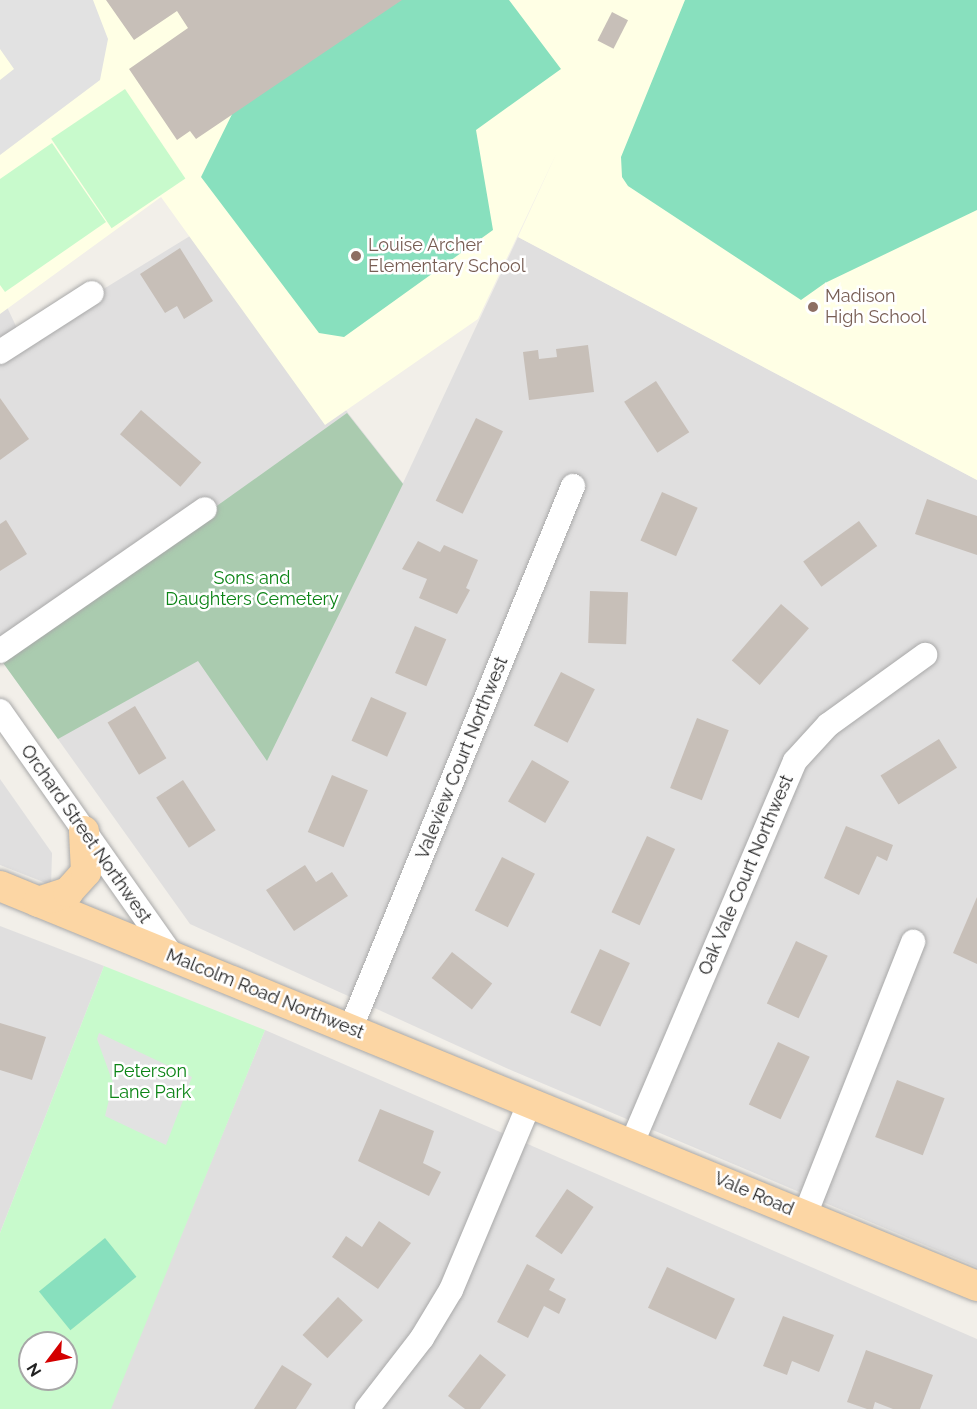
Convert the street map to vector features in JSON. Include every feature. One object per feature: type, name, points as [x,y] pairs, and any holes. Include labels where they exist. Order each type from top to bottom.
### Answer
[{"type":"main road","points":[[38,902],[68,892],[86,872],[84,831]]},
{"type":"main road","name":"Malcolm Road Northwest","points":[[0,886],[530,1102]]},
{"type":"main road","name":"Vale Road","points":[[530,1102],[977,1286]]},
{"type":"street","points":[[0,352],[92,293]]},
{"type":"street","name":"Valeview Court Northwest","points":[[350,1030],[573,486]]},
{"type":"street","points":[[0,651],[205,509]]},
{"type":"street","name":"Oak Vale Court Northwest","points":[[632,1143],[795,761],[828,725],[925,655]]},
{"type":"street","name":"Orchard Street Northwest","points":[[0,711],[172,956]]},
{"type":"street","points":[[805,1215],[913,942]]},
{"type":"street","points":[[367,1409],[422,1338],[451,1290],[530,1102]]},
{"type":"shaded area","points":[[0,0],[977,0],[977,480],[518,237],[558,150],[478,319],[325,425],[161,197],[0,314]]},
{"type":"shaded area","points":[[0,0],[93,0],[108,39],[100,80],[0,155],[0,80],[14,69],[0,49]]},
{"type":"shaded area","points":[[203,228],[403,483],[518,237],[977,480],[977,1267],[513,1071],[190,924],[0,658],[0,292],[22,339]]},
{"type":"shaded area","points":[[0,779],[52,853],[51,885],[0,865]]},
{"type":"shaded area","points":[[0,926],[104,966],[0,1233]]},
{"type":"shaded area","points":[[265,1030],[977,1339],[977,1409],[110,1409]]},
{"type":"shaded area","points":[[99,1033],[192,1077],[166,1145],[105,1116],[113,1083],[97,1039]]},
{"type":"green space","points":[[274,0],[509,0],[561,69],[476,130],[493,230],[344,337],[319,333],[201,177],[243,92]]},
{"type":"green space","points":[[685,0],[977,0],[977,210],[825,283],[801,300],[628,186],[622,177],[621,157]]},
{"type":"green space","points":[[125,89],[185,179],[112,228],[51,139]]},
{"type":"green space","points":[[52,143],[106,222],[5,292],[0,285],[0,179]]},
{"type":"green space","name":"Sons and Daughters Cemetery","points":[[347,413],[403,484],[267,761],[198,661],[58,739],[1,660]]},
{"type":"green space","name":"Peterson Lane Park","points":[[104,966],[265,1030],[111,1409],[0,1409],[0,1233]]},
{"type":"green space","points":[[105,1238],[136,1277],[70,1330],[39,1291]]},
{"type":"building","points":[[106,0],[402,0],[196,139],[190,131],[177,140],[129,69],[188,28],[177,11],[134,40]]},
{"type":"building","points":[[612,12],[628,20],[614,49],[597,41]]},
{"type":"building","points":[[180,248],[213,301],[184,319],[177,306],[165,313],[140,274]]},
{"type":"building","points":[[588,345],[594,392],[529,400],[523,352],[538,350],[539,359],[557,357],[556,349]]},
{"type":"building","points":[[656,381],[689,432],[657,453],[624,402]]},
{"type":"building","points":[[0,398],[29,439],[0,460]]},
{"type":"building","points":[[141,410],[201,462],[180,487],[120,434]]},
{"type":"building","points":[[476,418],[503,431],[463,514],[436,501]]},
{"type":"building","points":[[662,492],[698,508],[676,556],[640,540]]},
{"type":"building","points":[[927,499],[977,516],[977,555],[915,534]]},
{"type":"building","points":[[6,520],[27,554],[0,571],[0,524]]},
{"type":"building","points":[[859,521],[877,546],[821,587],[803,562]]},
{"type":"building","points":[[418,541],[440,552],[444,545],[478,560],[466,588],[470,590],[457,614],[419,598],[427,579],[402,569]]},
{"type":"building","points":[[590,591],[628,592],[626,644],[588,643]]},
{"type":"building","points":[[781,604],[809,628],[760,685],[732,661]]},
{"type":"building","points":[[415,626],[446,639],[426,686],[395,673]]},
{"type":"building","points":[[561,672],[595,689],[568,743],[534,725]]},
{"type":"building","points":[[371,697],[407,713],[387,757],[351,741]]},
{"type":"building","points":[[135,706],[166,758],[139,775],[108,722]]},
{"type":"building","points":[[697,718],[729,730],[702,800],[670,788]]},
{"type":"building","points":[[939,739],[957,768],[899,804],[880,776]]},
{"type":"building","points":[[532,760],[569,782],[545,823],[508,802]]},
{"type":"building","points":[[332,775],[368,790],[344,847],[308,832]]},
{"type":"building","points":[[183,780],[216,830],[189,848],[156,797]]},
{"type":"building","points":[[846,826],[893,845],[887,861],[877,856],[859,895],[824,878]]},
{"type":"building","points":[[647,836],[675,849],[640,925],[612,912]]},
{"type":"building","points":[[502,857],[535,874],[508,927],[475,910]]},
{"type":"building","points":[[305,865],[316,882],[332,872],[348,896],[294,931],[266,890]]},
{"type":"building","points":[[977,897],[977,964],[953,953]]},
{"type":"building","points":[[796,941],[828,956],[799,1018],[767,1004]]},
{"type":"building","points":[[600,949],[630,963],[600,1026],[570,1012]]},
{"type":"building","points":[[452,952],[492,983],[472,1009],[432,978]]},
{"type":"building","points":[[0,1023],[46,1037],[32,1080],[0,1070]]},
{"type":"building","points":[[778,1042],[810,1057],[781,1119],[749,1105]]},
{"type":"building","points":[[897,1080],[945,1098],[923,1155],[875,1137]]},
{"type":"building","points":[[380,1109],[434,1131],[423,1163],[441,1172],[429,1196],[358,1161]]},
{"type":"building","points":[[567,1189],[594,1207],[562,1254],[535,1236]]},
{"type":"building","points":[[379,1221],[411,1243],[378,1289],[332,1257],[346,1236],[362,1247]]},
{"type":"building","points":[[527,1264],[555,1279],[549,1290],[566,1299],[559,1314],[544,1306],[528,1338],[497,1322]]},
{"type":"building","points":[[667,1267],[735,1299],[716,1339],[648,1308]]},
{"type":"building","points":[[338,1297],[363,1320],[327,1358],[303,1335]]},
{"type":"building","points":[[783,1316],[834,1335],[819,1372],[792,1361],[787,1375],[763,1366]]},
{"type":"building","points":[[866,1350],[933,1375],[920,1409],[893,1409],[875,1402],[873,1409],[867,1409],[847,1402]]},
{"type":"building","points":[[480,1354],[506,1375],[480,1409],[465,1409],[448,1396]]},
{"type":"building","points":[[282,1365],[312,1384],[296,1409],[254,1409]]},
{"type":"place","name":"Louise Archer Elementary School","points":[[356,256]]},
{"type":"place","name":"Madison High School","points":[[813,307]]}]
